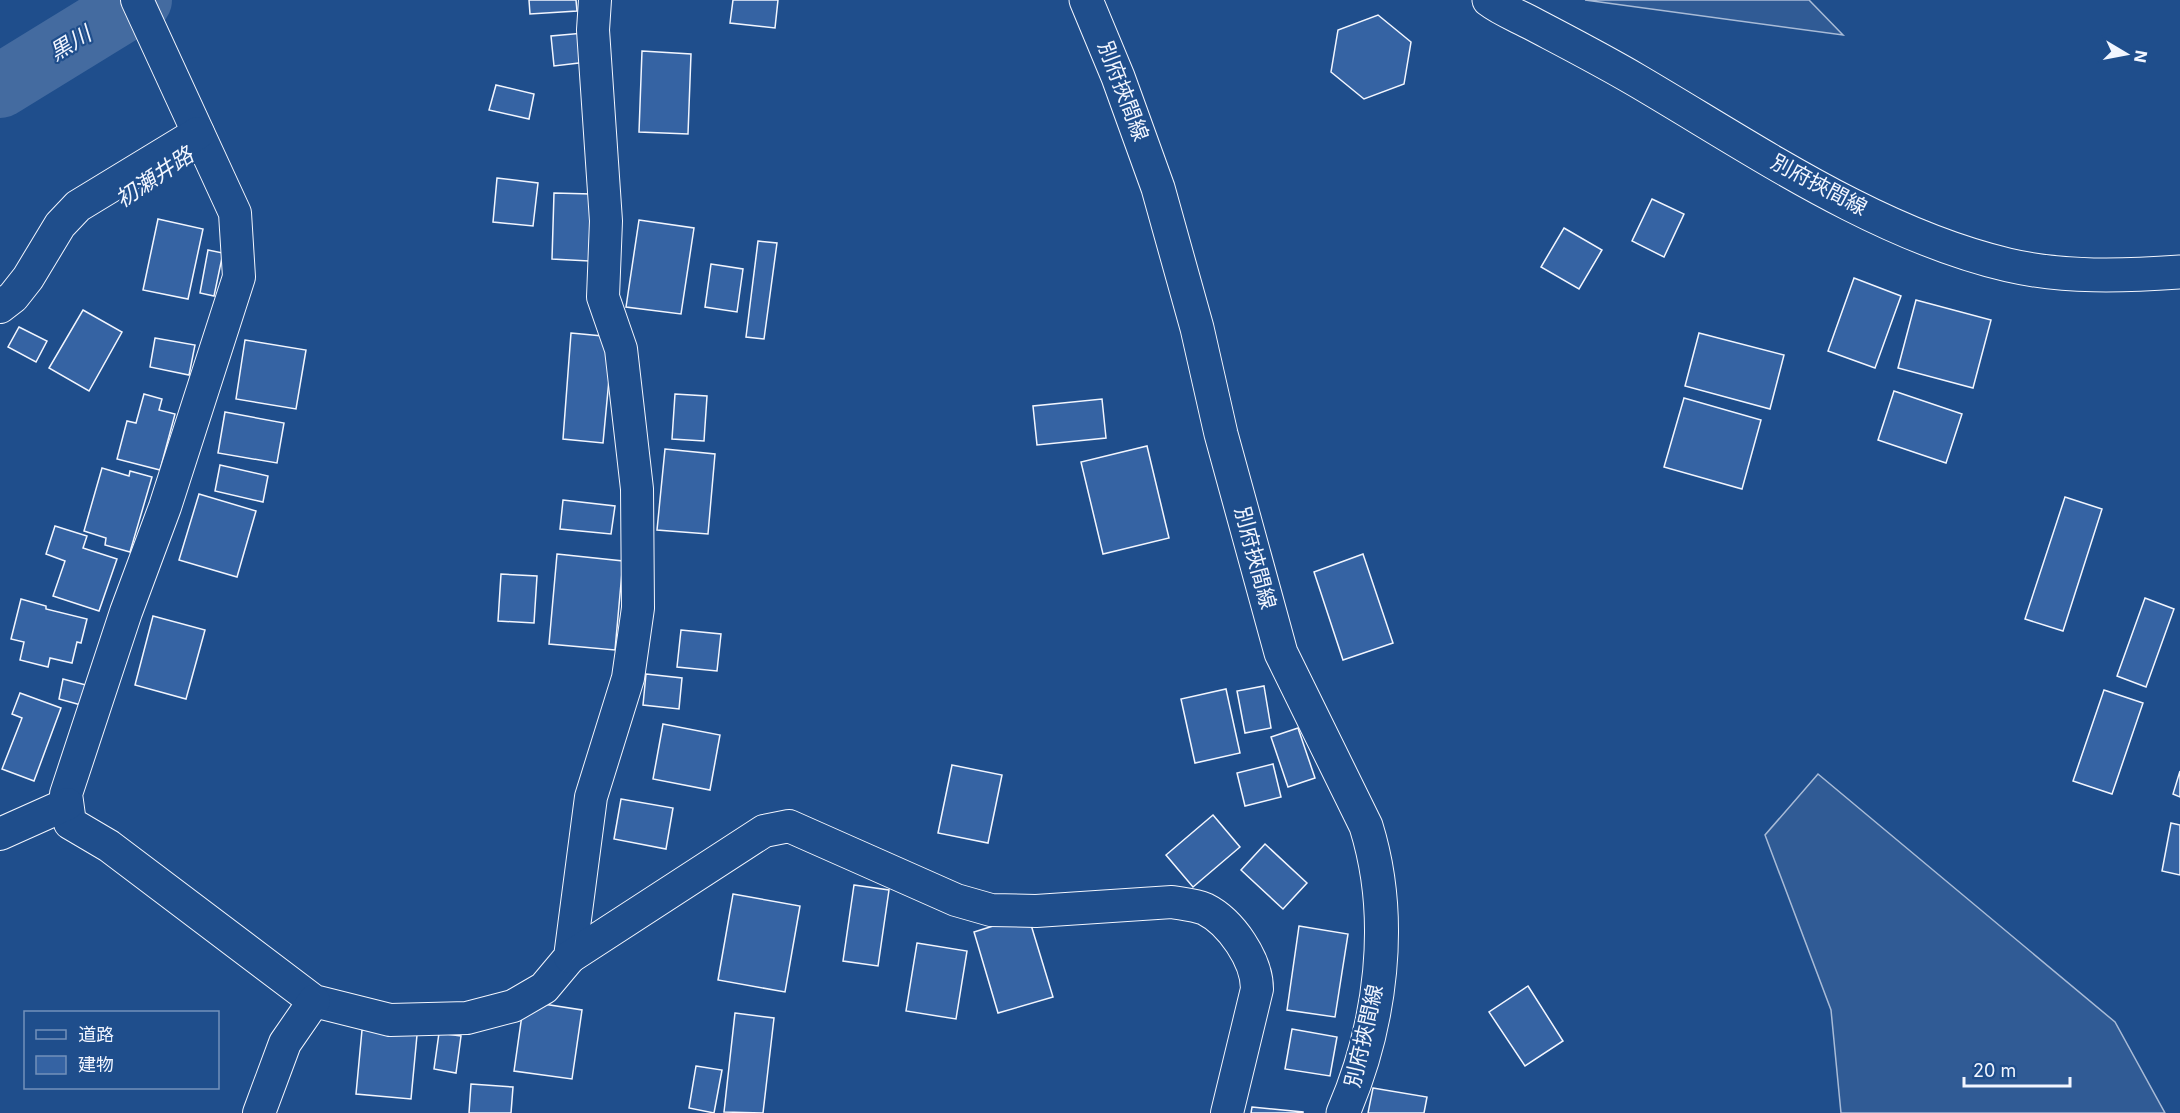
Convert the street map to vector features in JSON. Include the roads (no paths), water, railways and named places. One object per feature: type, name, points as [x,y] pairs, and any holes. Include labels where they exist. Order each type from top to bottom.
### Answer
[{"type":"main road","name":"別府挾間線","points":[[1086,0],[1118,77],[1158,188],[1197,328],[1232,475],[1281,653],[1366,826],[1375,856],[1379,879],[1381,939],[1377,992],[1358,1073],[1343,1113]]},
{"type":"main road","name":"別府挾間線","points":[[1489,0],[1614,67],[1811,184],[1861,210],[1974,256],[2044,271],[2138,275],[2180,272]]},
{"type":"street","points":[[137,0],[235,213],[238,277],[165,507],[126,612],[66,794],[70,824],[109,846],[314,1000],[390,1020],[467,1018],[513,1006],[544,988],[570,957],[764,831],[789,826],[956,900],[991,910],[1035,911],[1173,902],[1194,906],[1219,918],[1249,958],[1257,975],[1257,989],[1227,1113]]},
{"type":"street","points":[[570,957],[591,797],[628,678],[638,608],[637,489],[627,395],[621,349],[603,297],[606,221],[593,30],[595,0]]},
{"type":"street","points":[[0,306],[13,297],[60,225],[78,206],[198,133]]},
{"type":"street","points":[[0,834],[67,804]]},
{"type":"street","points":[[259,1113],[285,1043],[314,1000]]},
{"type":"waterway","name":"黒川","points":[[0,86],[140,0]]},
{"type":"water label","name":"初瀬井路","points":[[154,177]]}]
